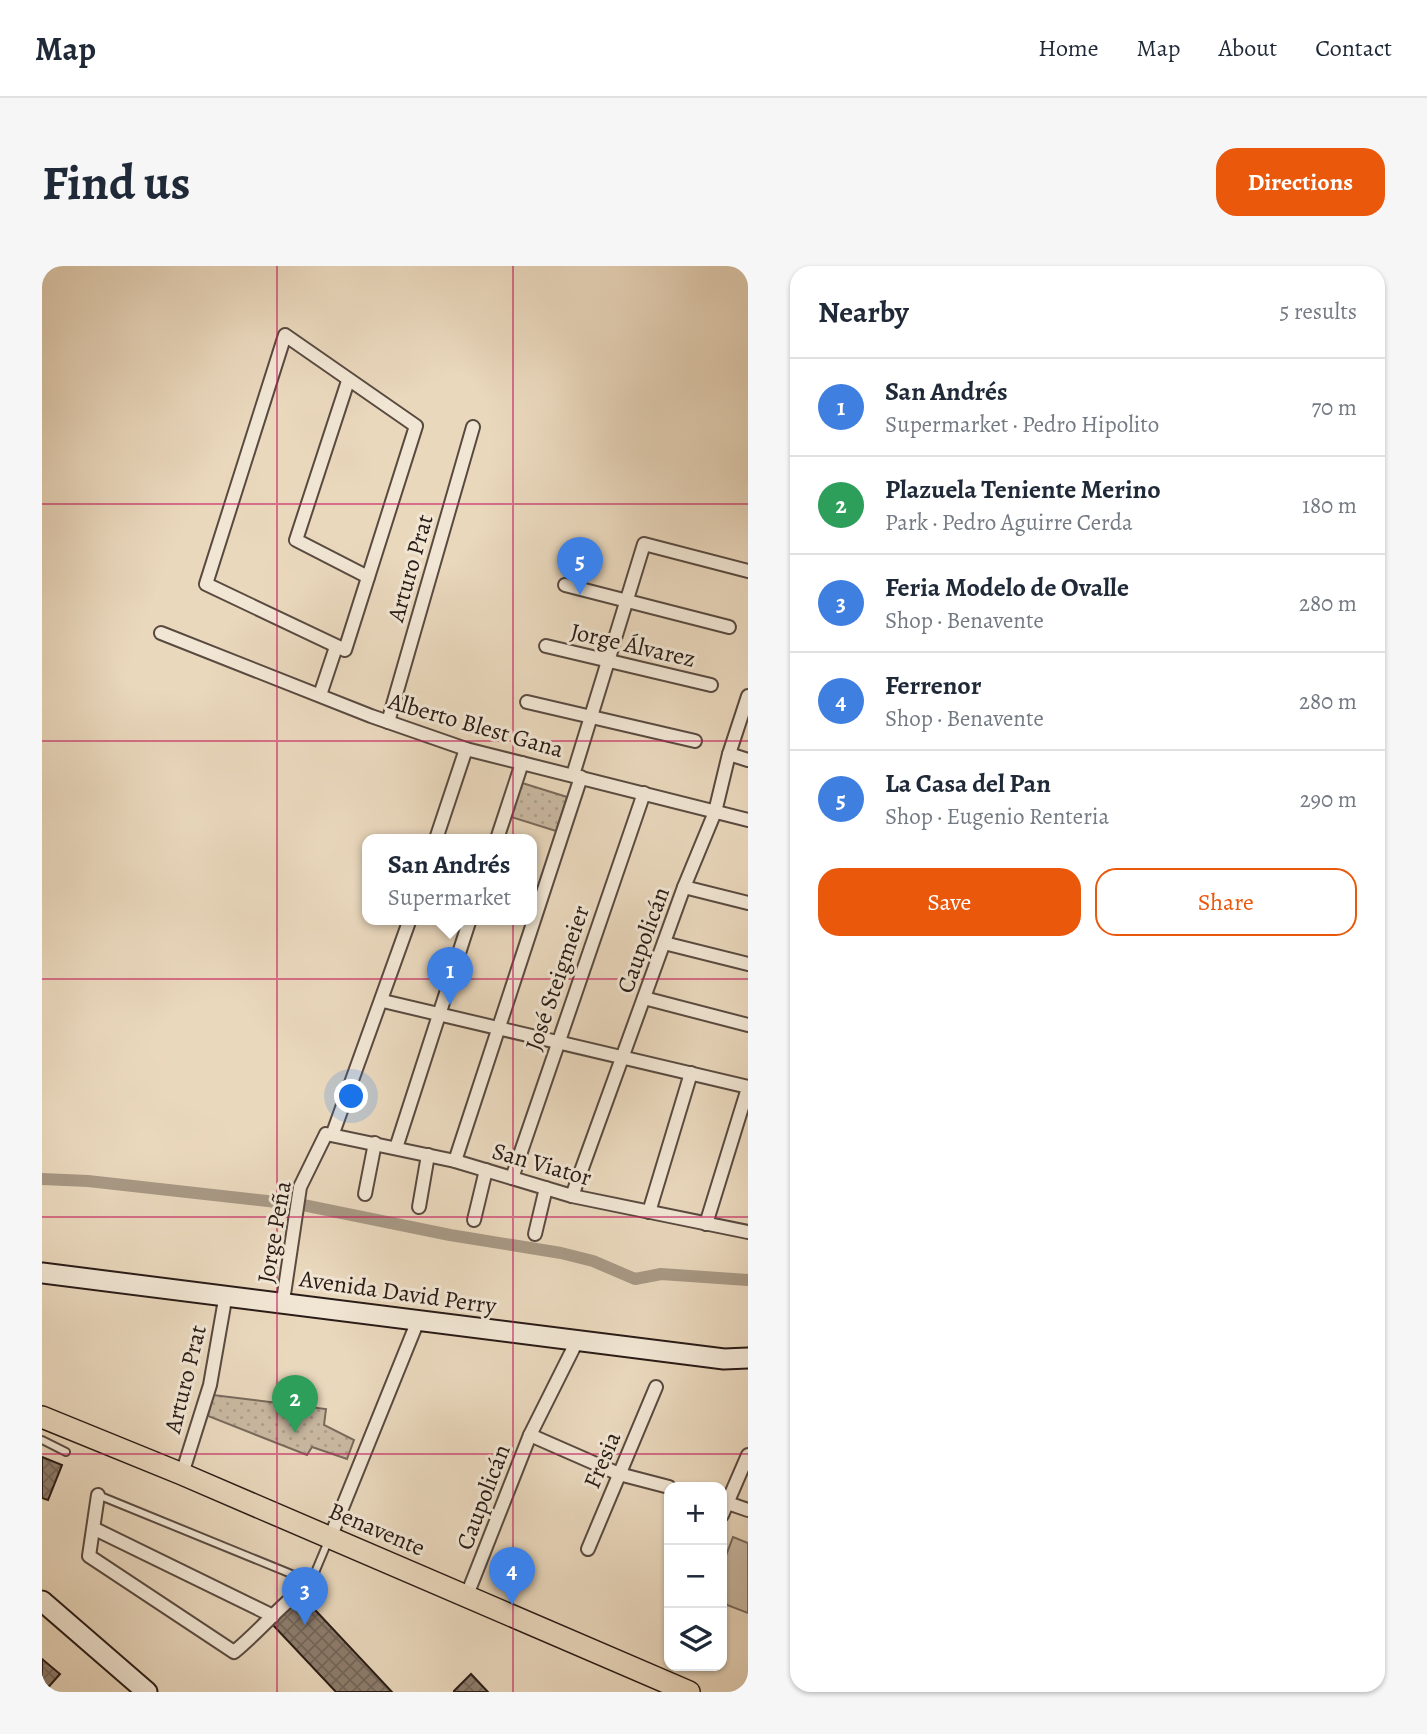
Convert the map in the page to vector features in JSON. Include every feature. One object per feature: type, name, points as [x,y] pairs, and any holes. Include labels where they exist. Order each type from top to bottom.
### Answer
[{"type":"main road","name":"Avenida David Perry","points":[[42,1273],[419,1318],[724,1359],[748,1358]]},
{"type":"main road","points":[[724,1359],[748,1369]]},
{"type":"main road","name":"Benavente","points":[[43,1420],[182,1474],[467,1595],[683,1691]]},
{"type":"main road","points":[[42,1601],[148,1692]]},
{"type":"street","points":[[285,335],[416,426],[368,577],[345,650],[205,584],[285,335]]},
{"type":"street","points":[[348,381],[296,540],[368,577]]},
{"type":"street","name":"Arturo Prat","points":[[388,722],[473,427]]},
{"type":"street","points":[[537,904],[644,544],[748,571]]},
{"type":"street","points":[[565,585],[729,626]]},
{"type":"street","name":"Alberto Blest Gana","points":[[160,633],[388,722],[466,749],[748,820]]},
{"type":"street","name":"Jorge Álvarez","points":[[546,646],[711,685]]},
{"type":"street","points":[[320,695],[335,647]]},
{"type":"street","name":"Caupolicán","points":[[572,1196],[684,887],[715,812],[729,754],[748,696]]},
{"type":"street","points":[[527,702],[695,741]]},
{"type":"street","points":[[438,834],[466,749]]},
{"type":"street","points":[[729,754],[748,760]]},
{"type":"street","points":[[499,834],[522,763]]},
{"type":"street","name":"José Steigmeier","points":[[512,1178],[556,1042],[644,793]]},
{"type":"street","points":[[684,887],[748,903]]},
{"type":"street","name":"Jorge Peña","points":[[283,1301],[300,1187],[330,1133],[383,1000],[408,925]]},
{"type":"street","points":[[396,1148],[468,925]]},
{"type":"street","points":[[455,1161],[530,925]]},
{"type":"street","points":[[664,943],[748,964]]},
{"type":"street","points":[[644,998],[748,1025]]},
{"type":"street","points":[[383,1000],[748,1087],[706,1224]]},
{"type":"street","points":[[649,1212],[691,1073]]},
{"type":"street","name":"San Viator","points":[[330,1133],[455,1161],[572,1196],[748,1232]]},
{"type":"street","points":[[365,1194],[375,1143]]},
{"type":"street","points":[[419,1207],[428,1155]]},
{"type":"street","points":[[474,1220],[486,1170]]},
{"type":"street","points":[[535,1234],[546,1188]]},
{"type":"street","name":"Arturo Prat","points":[[182,1474],[210,1385],[226,1294]]},
{"type":"street","points":[[330,1538],[419,1318]]},
{"type":"street","name":"Caupolicán","points":[[467,1595],[530,1435],[577,1341]]},
{"type":"street","name":"Fresia","points":[[588,1549],[656,1387]]},
{"type":"street","points":[[530,1435],[619,1474],[664,1486]]},
{"type":"street","points":[[727,1498],[748,1455]]},
{"type":"street","points":[[98,1495],[89,1556],[234,1653],[264,1628],[284,1602],[311,1582]]},
{"type":"street","points":[[727,1503],[748,1510]]},
{"type":"street","points":[[95,1529],[273,1616]]},
{"type":"lane","points":[[42,1440],[66,1452]]},
{"type":"lane","points":[[98,1495],[311,1582],[330,1538]]},
{"type":"shaded area","points":[[519,782],[567,797],[556,831],[508,816]]},
{"type":"shaded area","points":[[213,1395],[326,1409],[324,1425],[354,1440],[347,1459],[312,1447],[307,1455],[208,1416]]},
{"type":"shaded area","points":[[733,1537],[748,1543],[748,1613],[727,1605],[727,1553]]},
{"type":"building","points":[[42,1457],[62,1465],[48,1500],[42,1498]]},
{"type":"building","points":[[302,1596],[392,1692],[336,1692],[272,1624]]},
{"type":"building","points":[[42,1659],[60,1674],[44,1692],[42,1692]]},
{"type":"building","points":[[471,1674],[488,1692],[454,1692],[454,1691]]},
{"type":"waterway","points":[[42,1179],[88,1181],[285,1203]]},
{"type":"waterway","points":[[303,1205],[450,1235],[561,1253],[593,1261],[635,1279],[661,1274],[748,1280]]},
{"type":"place","name":"La Casa del Pan","points":[[580,595]]},
{"type":"place","name":"San Andrés","points":[[450,1005]]},
{"type":"place","name":"Plazuela Teniente Merino","points":[[295,1433]]},
{"type":"place","name":"Ferrenor","points":[[512,1605]]},
{"type":"place","name":"Feria Modelo de Ovalle","points":[[305,1625]]}]
